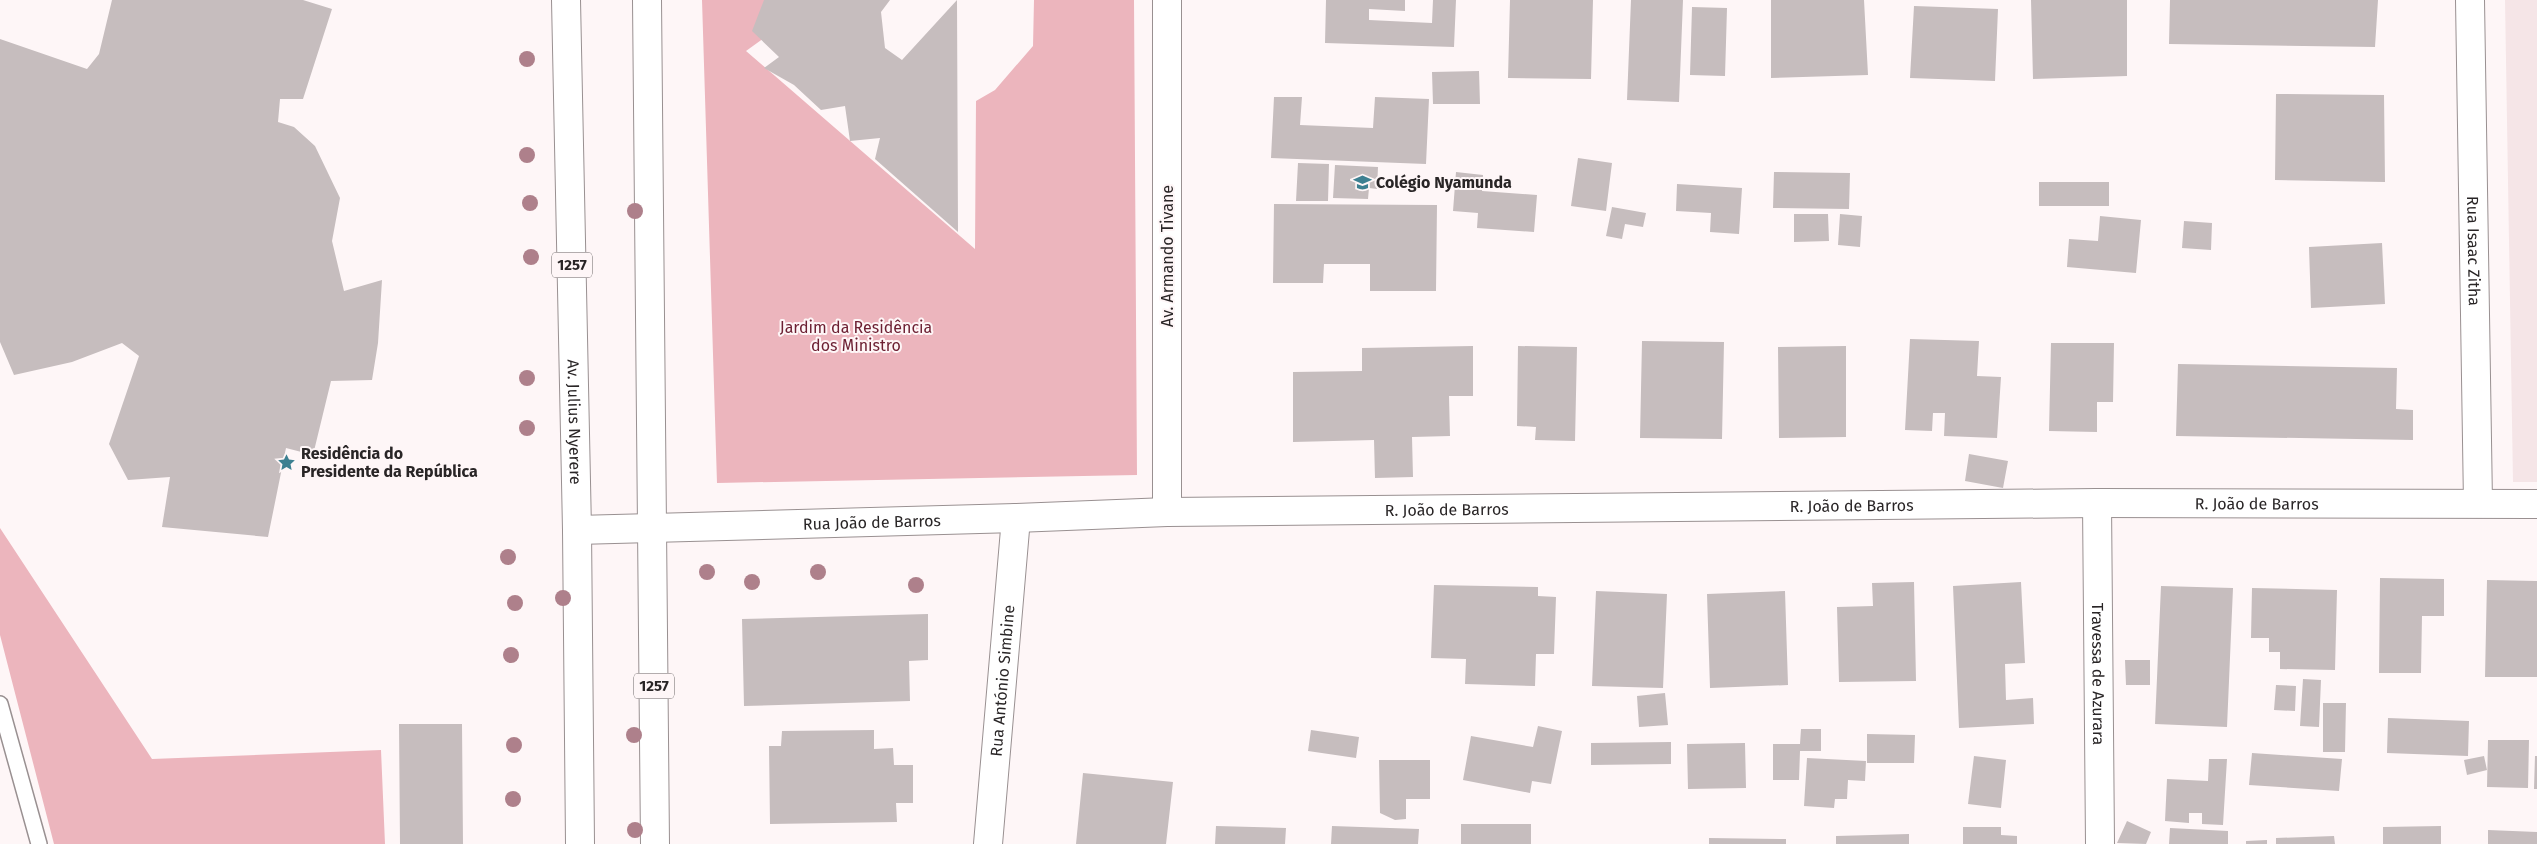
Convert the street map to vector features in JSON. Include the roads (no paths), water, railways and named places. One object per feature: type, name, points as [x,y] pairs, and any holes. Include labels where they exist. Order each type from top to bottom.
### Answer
[{"type":"street","name":"Av. Julius Nyerere","points":[[566,0],[577,530],[580,844]]},
{"type":"street","name":"1257","points":[[647,0],[654,529],[655,844]]},
{"type":"street","name":"Av. Armando Tivane","points":[[1166,512],[1167,0]]},
{"type":"street","name":"Rua Isaac Zitha","points":[[2470,0],[2478,503]]},
{"type":"street","name":"R. João de Barros","points":[[1166,512],[2098,503],[2537,504]]},
{"type":"street","name":"Travessa de Azurara","points":[[2098,503],[2100,844]]},
{"type":"street","name":"Rua João de Barros","points":[[577,530],[1166,512]]},
{"type":"street","name":"Rua António Simbine","points":[[988,844],[1016,518]]},
{"type":"lane","points":[[0,704],[40,844]]},
{"type":"place","name":"Colégio Nyamunda","points":[[1362,182]]},
{"type":"place","name":"Residência do Presidente da República","points":[[287,462]]},
{"type":"park label","name":"Jardim da Residência dos Ministro","points":[[856,336]]}]
